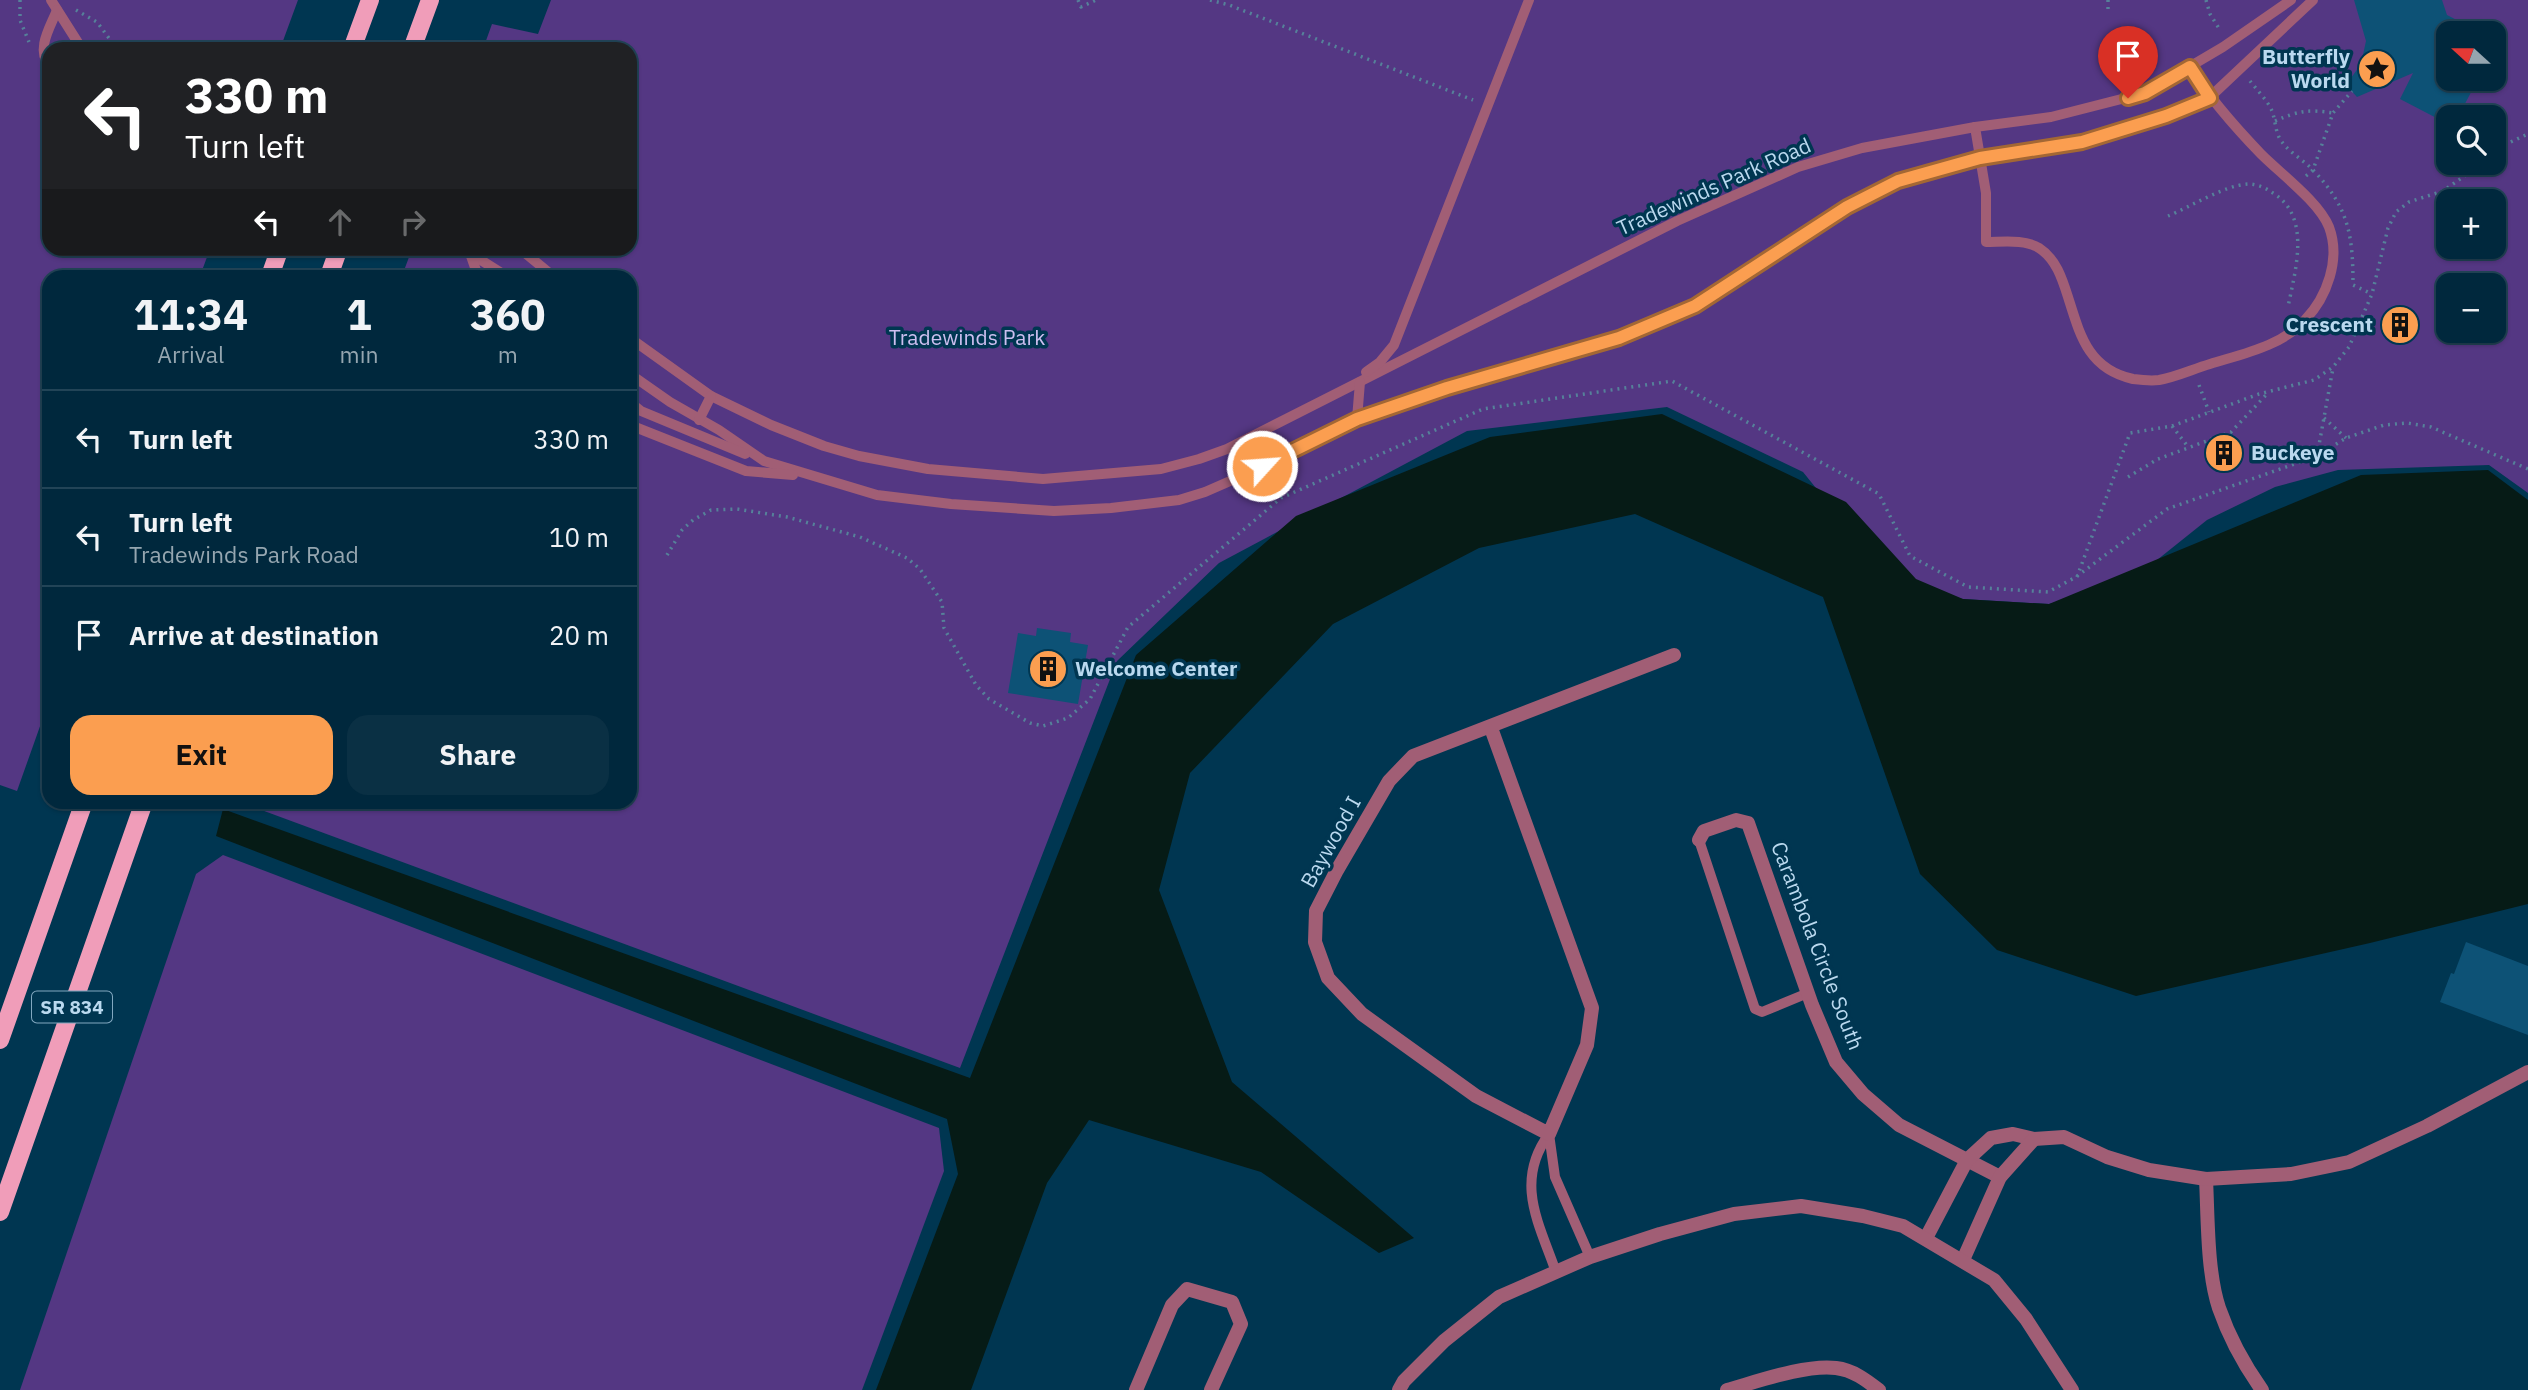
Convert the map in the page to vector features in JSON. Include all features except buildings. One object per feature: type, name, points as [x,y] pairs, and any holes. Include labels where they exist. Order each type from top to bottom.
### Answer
[{"type":"main road","points":[[355,42],[370,0]]},
{"type":"main road","points":[[415,42],[430,0]]},
{"type":"main road","name":"SR 834","points":[[0,1040],[82,809]]},
{"type":"main road","name":"SR 834","points":[[0,1212],[142,809]]},
{"type":"street","name":"Baywood I","points":[[1549,1134],[1476,1096],[1362,1014],[1328,978],[1315,942],[1316,911],[1389,781],[1413,756],[1674,655]]},
{"type":"street","points":[[1491,727],[1592,1008],[1587,1045],[1549,1134]]},
{"type":"street","name":"Carambola Circle South","points":[[1699,840],[1704,831],[1736,820],[1748,823],[1808,993],[1836,1062],[1863,1094],[1899,1125],[2000,1177]]},
{"type":"street","points":[[1926,1238],[1967,1160],[1991,1138],[2013,1134],[2034,1139],[2064,1137],[2107,1157],[2149,1170],[2206,1179],[2291,1174],[2349,1163],[2427,1126],[2528,1072]]},
{"type":"street","points":[[1963,1260],[2000,1177],[2034,1139]]},
{"type":"street","points":[[2206,1179],[2209,1246],[2219,1307],[2248,1370],[2262,1390]]},
{"type":"street","points":[[1399,1390],[1404,1381],[1444,1341],[1499,1297],[1590,1257],[1734,1214],[1801,1206],[1863,1216],[1903,1226],[1994,1280],[2026,1319],[2073,1390]]},
{"type":"street","points":[[1136,1390],[1172,1304],[1187,1289],[1232,1302],[1241,1324],[1211,1390]]},
{"type":"street","points":[[1727,1390],[1778,1376],[1835,1367],[1859,1375],[1880,1390]]},
{"type":"lane","name":"Tradewinds Park Road","points":[[1329,397],[1380,362],[1394,345],[1529,0]]},
{"type":"lane","name":"Tradewinds Park Road","points":[[637,343],[711,396],[771,425],[824,446],[859,456],[956,473],[1043,479],[1161,468],[1227,449],[1677,221],[1798,167],[1862,148],[1975,127],[2051,117],[2145,93],[2223,47],[2291,0]]},
{"type":"lane","points":[[637,408],[764,461],[877,495],[951,504],[1054,511],[1179,500],[1205,492],[1357,419],[1447,388],[1619,338],[1695,306],[1847,207],[1898,181],[1980,158],[2082,142],[2166,116],[2210,98],[2313,0]]},
{"type":"lane","points":[[58,5],[78,42]]},
{"type":"lane","points":[[45,42],[58,5]]},
{"type":"lane","points":[[1975,127],[1986,193],[1986,242],[2028,243],[2038,247],[2061,272],[2078,330],[2090,354],[2103,367],[2122,376],[2158,380],[2262,348],[2299,328],[2318,307],[2331,271],[2331,237],[2318,207],[2294,186],[2210,98],[2190,67]]},
{"type":"lane","points":[[475,256],[497,270]]},
{"type":"lane","points":[[529,256],[546,270]]},
{"type":"lane","points":[[637,379],[764,461]]},
{"type":"lane","points":[[1357,419],[1360,382]]},
{"type":"lane","points":[[699,420],[711,396]]},
{"type":"lane","points":[[637,428],[746,471],[815,477]]},
{"type":"lane","points":[[1699,840],[1755,1009],[1762,1012],[1808,993]]},
{"type":"lane","points":[[1549,1134],[1555,1177],[1590,1257]]},
{"type":"lane","points":[[1549,1134],[1536,1151],[1531,1177],[1531,1203],[1556,1272]]},
{"type":"path","points":[[1078,0],[1081,7],[1096,0]]},
{"type":"path","points":[[1210,0],[1488,106]]},
{"type":"path","points":[[2108,0],[2108,9]]},
{"type":"path","points":[[2206,0],[2221,32],[2223,47]]},
{"type":"path","points":[[58,5],[97,22],[112,42]]},
{"type":"path","points":[[2241,68],[2272,109],[2277,133],[2283,144],[2314,170],[2332,192],[2347,219],[2353,250],[2353,285],[2372,294]]},
{"type":"path","points":[[2281,198],[2314,170],[2333,113],[2351,91]]},
{"type":"path","points":[[2275,121],[2296,112],[2310,110],[2333,113]]},
{"type":"path","points":[[2506,144],[2528,135]]},
{"type":"path","points":[[2077,577],[2130,433],[2172,426],[2315,380],[2333,367],[2349,347],[2372,294],[2388,228],[2396,212],[2409,202],[2443,191],[2466,175]]},
{"type":"path","points":[[2168,216],[2235,187],[2249,184],[2264,188],[2281,198],[2291,210],[2297,226],[2298,243],[2288,307]]},
{"type":"path","points":[[2317,456],[2333,367]]},
{"type":"path","points":[[2194,369],[2209,412]]},
{"type":"path","points":[[667,555],[682,530],[693,520],[711,510],[737,509],[787,517],[860,537],[908,558],[920,569],[942,602],[944,628],[976,685],[989,699],[1030,723],[1043,726],[1068,718],[1090,699],[1128,627],[1281,498],[1483,409],[1672,381],[1879,494],[1910,556],[1968,587],[2048,592],[2077,577],[2167,509],[2317,456],[2346,438],[2384,425],[2407,423],[2431,427],[2528,469]]},
{"type":"path","points":[[2128,477],[2158,459],[2231,432],[2269,393]]},
{"type":"path","points":[[2324,417],[2346,438]]},
{"type":"path","points":[[2172,426],[2189,448]]},
{"type":"green space","points":[[0,0],[298,0],[283,42],[42,42],[42,256],[207,256],[202,270],[42,270],[42,721],[17,791],[0,785]]},
{"type":"green space","name":"Tradewinds Park","points":[[551,0],[2528,0],[2528,493],[2489,465],[2338,470],[2275,487],[2207,520],[2132,580],[2049,604],[1963,599],[1919,589],[1862,545],[1803,472],[1667,407],[1467,431],[1219,563],[1117,661],[960,1068],[259,809],[637,809],[637,270],[404,270],[409,256],[637,256],[637,42],[486,42],[492,24],[538,34]]},
{"type":"green space","points":[[223,855],[939,1128],[944,1171],[862,1390],[20,1390],[196,874]]},
{"type":"shaded area","points":[[1662,414],[1846,502],[1916,579],[1963,599],[2049,604],[2361,475],[2488,470],[2528,500],[2528,904],[2136,996],[1997,950],[1920,874],[1823,597],[1635,514],[1479,548],[1333,624],[1190,773],[1159,890],[1232,1082],[1414,1238],[1379,1253],[1261,1172],[1089,1120],[1047,1183],[971,1390],[876,1390],[958,1174],[947,1119],[216,836],[223,809],[970,1078],[1136,655],[1296,516],[1490,437]]},
{"type":"place","name":"Butterfly World","points":[[2377,69]]},
{"type":"place","name":"Crescent","points":[[2400,325]]},
{"type":"place","name":"Buckeye","points":[[2224,453]]},
{"type":"place","name":"Welcome Center","points":[[1048,669]]},
{"type":"route","points":[[1262,466],[1357,419],[1447,388],[1619,338],[1695,306],[1847,207],[1898,181],[1980,158],[2082,142],[2166,116],[2210,98],[2190,67],[2145,93],[2128,98]]}]
